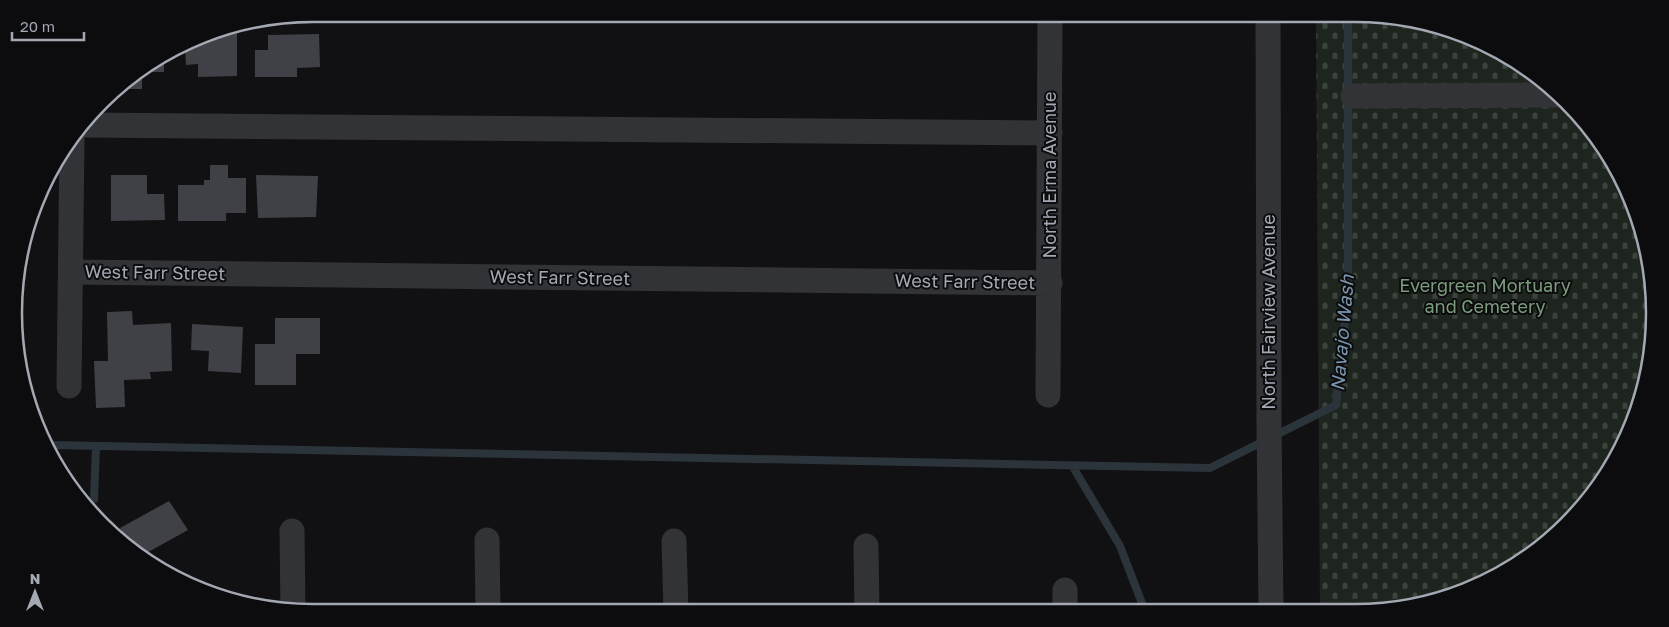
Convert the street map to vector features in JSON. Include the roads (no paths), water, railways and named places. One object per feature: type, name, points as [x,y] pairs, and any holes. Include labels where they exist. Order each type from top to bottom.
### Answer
[{"type":"street","name":"North Erma Avenue","points":[[1048,395],[1050,22]]},
{"type":"street","name":"North Fairview Avenue","points":[[1268,22],[1271,604]]},
{"type":"street","points":[[1353,96],[1547,95]]},
{"type":"street","points":[[92,125],[1050,133]]},
{"type":"street","points":[[69,386],[72,152]]},
{"type":"street","name":"West Farr Street","points":[[71,272],[1050,284]]},
{"type":"street","points":[[292,531],[293,604]]},
{"type":"street","points":[[487,540],[488,604]]},
{"type":"street","points":[[674,541],[676,604]]},
{"type":"street","points":[[866,546],[867,604]]},
{"type":"waterway","name":"Navajo Wash","points":[[54,445],[1210,468],[1336,405],[1348,292],[1348,22]]},
{"type":"waterway","points":[[94,499],[96,446]]},
{"type":"waterway","points":[[1073,467],[1120,546],[1142,604]]},
{"type":"park label","name":"Evergreen Mortuary and Cemetery","points":[[1485,296]]}]
